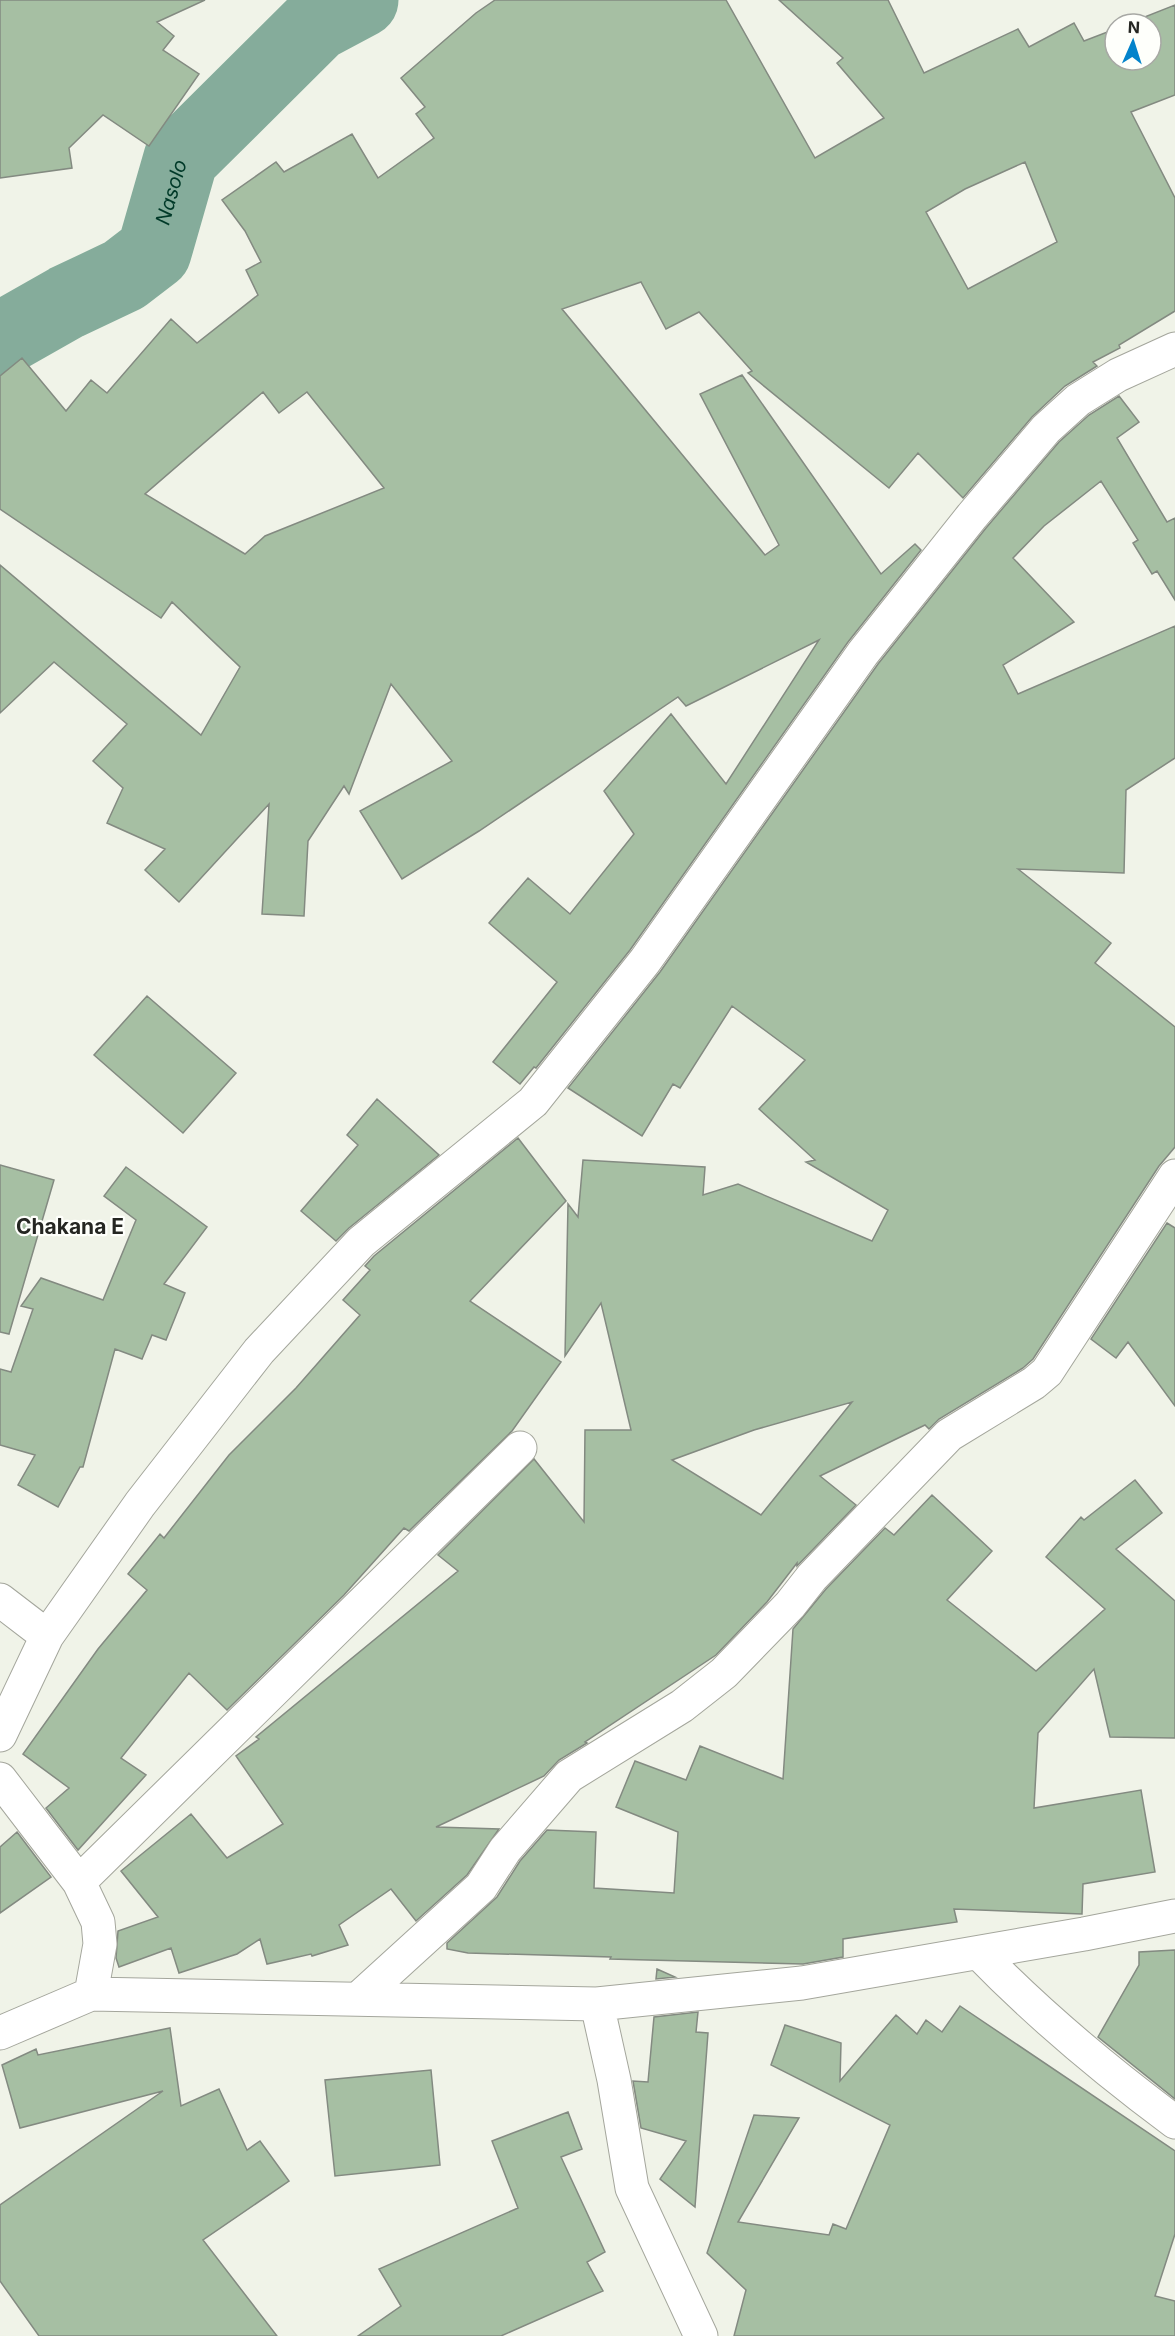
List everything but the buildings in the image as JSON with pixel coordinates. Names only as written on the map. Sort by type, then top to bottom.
[{"type":"street","points":[[0,1735],[47,1636],[140,1504],[259,1351],[361,1242],[533,1102],[645,961],[862,653],[972,516],[1046,429],[1078,400],[1118,375],[1175,349]]},
{"type":"street","points":[[358,1999],[481,1887],[505,1850],[569,1776],[682,1706],[724,1673],[790,1605],[812,1577],[949,1435],[1034,1383],[1047,1372],[1175,1176]]},
{"type":"street","points":[[79,1881],[520,1449]]},
{"type":"street","points":[[0,1600],[47,1636]]},
{"type":"street","points":[[0,1779],[79,1881],[98,1922],[97,1963],[91,1994]]},
{"type":"street","points":[[0,2033],[91,1994],[597,2004],[802,1983],[1175,1916]]},
{"type":"street","points":[[979,1953],[1052,2024],[1123,2084],[1175,2122]]},
{"type":"street","points":[[597,2004],[614,2080],[632,2188],[701,2336]]},
{"type":"waterway","name":"Nasolo","points":[[0,340],[67,302],[124,275],[154,252],[181,158],[316,24],[361,0]]},
{"type":"district","name":"Chakana E","points":[[70,1227]]}]
